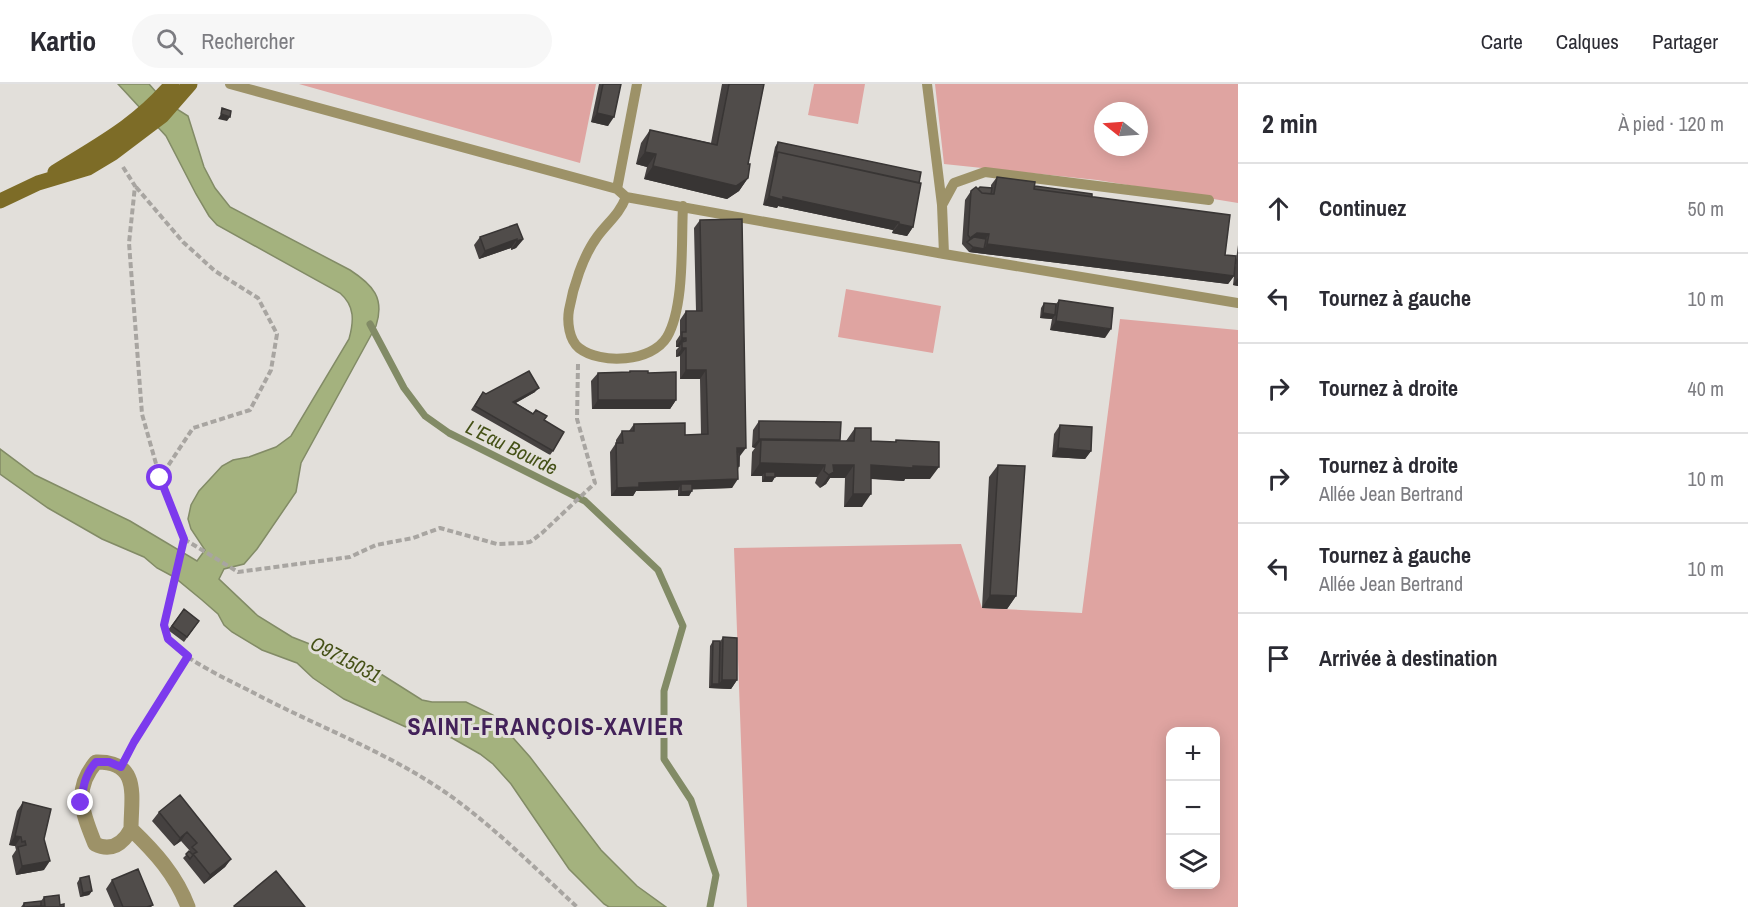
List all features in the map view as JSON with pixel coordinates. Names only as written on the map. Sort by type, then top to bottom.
[{"type":"street","points":[[0,201],[38,183],[88,168],[134,130],[162,116],[174,89],[190,84]]},
{"type":"street","points":[[96,762],[109,762],[128,773],[132,786],[131,829],[119,844],[111,848],[95,844],[81,803],[84,783],[89,770],[96,762]]},
{"type":"street","points":[[131,829],[172,874],[180,886],[188,907]]},
{"type":"lane","points":[[230,84],[621,193],[944,254],[1238,303]]},
{"type":"lane","points":[[637,84],[621,193],[621,209],[596,239],[577,282],[569,311],[569,327],[573,340],[579,348],[592,355],[606,358],[627,357],[644,354],[657,348],[665,339],[676,309],[683,206]]},
{"type":"lane","points":[[927,84],[942,205],[944,254]]},
{"type":"lane","points":[[942,205],[954,183],[985,172],[1209,200]]},
{"type":"path","points":[[121,164],[135,186],[183,242],[215,271],[258,298],[277,334],[271,370],[250,410],[193,428],[160,478]]},
{"type":"path","points":[[135,186],[129,243],[142,414],[160,478],[184,539],[164,625],[168,639],[188,656],[294,714],[381,753],[440,789],[485,824],[577,907]]},
{"type":"path","points":[[184,539],[238,572],[350,557],[376,545],[413,538],[440,528],[497,543],[530,542],[595,483],[577,419],[579,348]]},
{"type":"path","points":[[121,767],[188,656]]},
{"type":"shaded area","points":[[299,84],[596,84],[580,163]]},
{"type":"shaded area","points":[[814,84],[865,84],[858,124],[808,115]]},
{"type":"shaded area","points":[[935,84],[1238,84],[1238,203],[1097,180],[944,164]]},
{"type":"shaded area","points":[[846,289],[941,306],[933,353],[838,337]]},
{"type":"shaded area","points":[[1120,319],[1238,330],[1238,907],[747,907],[734,548],[961,544],[982,608],[1082,613]]},
{"type":"water","name":"O9715031","points":[[118,84],[149,84],[164,101],[188,116],[204,167],[215,188],[230,207],[350,270],[371,287],[378,300],[376,326],[301,463],[296,492],[244,564],[224,569],[219,579],[258,616],[292,637],[373,669],[422,700],[466,702],[493,715],[530,757],[601,850],[637,886],[666,907],[609,907],[604,904],[569,869],[511,784],[493,764],[480,754],[452,738],[436,732],[408,728],[344,699],[313,678],[297,663],[262,650],[232,632],[224,625],[218,614],[202,600],[174,577],[157,568],[144,557],[102,539],[48,508],[0,474],[0,449],[35,475],[130,521],[197,561],[205,550],[191,529],[188,519],[191,505],[199,491],[222,466],[233,460],[276,447],[291,436],[349,339],[352,314],[345,298],[340,293],[217,225],[196,194],[166,136]]},
{"type":"building","points":[[603,84],[621,84],[614,117],[597,113]]},
{"type":"building","points":[[729,84],[764,84],[748,164],[750,164],[748,178],[736,186],[653,166],[656,154],[645,152],[650,130],[717,145]]},
{"type":"building","points":[[222,108],[231,111],[230,117],[221,114]]},
{"type":"building","points":[[778,142],[921,172],[919,183],[778,152],[775,157]]},
{"type":"building","points":[[778,152],[921,183],[913,227],[783,197],[783,200],[769,196]]},
{"type":"building","points":[[997,177],[1035,182],[1034,189],[1230,215],[1225,255],[1236,256],[1234,276],[987,244],[989,234],[977,233],[970,238],[968,235],[971,191],[976,187],[982,193],[994,194]]},
{"type":"building","points":[[1035,186],[1092,194],[1092,197],[1034,189]]},
{"type":"building","points":[[980,187],[992,188],[991,194],[982,193],[978,189]]},
{"type":"building","points":[[742,219],[746,448],[737,448],[738,479],[639,483],[639,487],[617,488],[616,443],[623,443],[622,431],[634,431],[634,424],[685,423],[685,435],[708,434],[706,370],[686,370],[686,348],[682,348],[682,342],[686,341],[686,338],[682,338],[682,332],[686,332],[686,311],[702,311],[700,220]]},
{"type":"building","points":[[517,224],[523,239],[517,241],[517,239],[485,251],[480,237]]},
{"type":"building","points":[[974,237],[986,239],[984,249],[973,247],[967,242]]},
{"type":"building","points":[[1059,300],[1113,308],[1111,329],[1056,321]]},
{"type":"building","points":[[1044,303],[1056,304],[1055,315],[1043,313]]},
{"type":"building","points":[[529,371],[539,388],[513,402],[533,414],[536,410],[547,416],[544,420],[564,432],[553,451],[475,406],[483,392],[486,394]]},
{"type":"building","points":[[676,372],[676,400],[598,400],[598,373]]},
{"type":"building","points":[[759,421],[841,422],[840,440],[759,439]]},
{"type":"building","points":[[1060,425],[1092,427],[1091,451],[1058,448]]},
{"type":"building","points":[[855,428],[871,428],[871,441],[939,442],[939,467],[871,465],[871,494],[853,494],[854,465],[833,465],[834,472],[829,475],[824,471],[825,465],[760,463],[761,440],[854,441]]},
{"type":"building","points":[[998,465],[1025,466],[1016,596],[990,595]]},
{"type":"building","points":[[765,472],[775,472],[775,477],[765,477]]},
{"type":"building","points":[[681,484],[692,484],[692,491],[681,492]]},
{"type":"building","points":[[184,609],[199,621],[187,637],[172,626]]},
{"type":"building","points":[[723,637],[737,638],[737,680],[722,680]]},
{"type":"building","points":[[713,641],[720,641],[719,684],[712,684]]},
{"type":"building","points":[[180,795],[231,859],[210,875],[193,854],[197,852],[192,847],[197,843],[187,832],[180,838],[159,812]]},
{"type":"building","points":[[23,802],[51,809],[44,839],[50,861],[22,866],[18,847],[26,845],[25,841],[22,842],[21,837],[15,836]]},
{"type":"building","points":[[189,851],[193,855],[190,859],[186,854]]},
{"type":"building","points":[[138,869],[153,905],[123,907],[112,880]]},
{"type":"building","points":[[276,871],[305,907],[234,906]]},
{"type":"building","points":[[89,876],[92,891],[83,893],[80,878]]},
{"type":"building","points":[[59,895],[60,905],[64,904],[64,907],[33,907],[45,906],[44,897]]},
{"type":"building","points":[[41,901],[41,906],[24,907],[24,903]]},
{"type":"waterway","name":"L'Eau Bourde","points":[[370,324],[404,388],[425,416],[449,433],[585,501],[658,570],[683,626],[664,691],[664,759],[691,800],[716,875],[710,907]]},
{"type":"district","name":"SAINT-FRANÇOIS-XAVIER","points":[[546,726]]},
{"type":"route","points":[[81,803],[89,770],[96,762],[109,762],[121,767],[188,656],[168,639],[164,625],[184,539],[160,478]]}]
